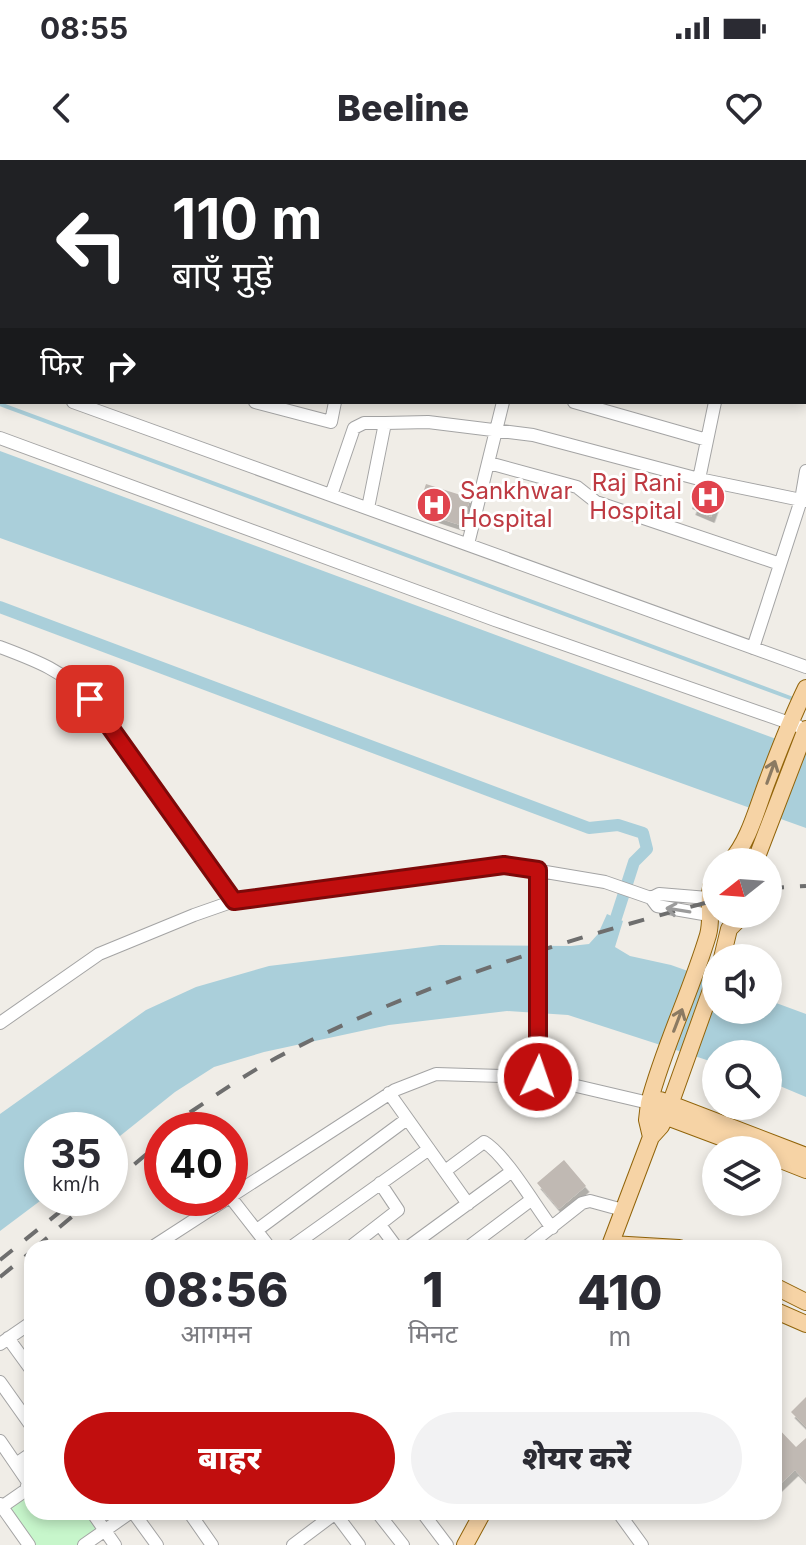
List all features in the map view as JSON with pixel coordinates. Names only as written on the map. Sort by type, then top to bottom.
[{"type":"main road","points":[[757,848],[762,819],[799,726],[806,688]]},
{"type":"main road","points":[[741,848],[762,819]]},
{"type":"main road","points":[[651,1137],[647,1120],[650,1098],[702,956],[706,928]]},
{"type":"main road","points":[[725,944],[729,929]]},
{"type":"main road","points":[[612,1240],[651,1137],[670,1103],[702,1015]]},
{"type":"main road","points":[[650,1098],[806,1156]]},
{"type":"main road","points":[[670,1103],[730,1136]]},
{"type":"main road","points":[[782,1161],[806,1170]]},
{"type":"main road","points":[[782,1290],[806,1302]]},
{"type":"main road","points":[[782,1314],[806,1324]]},
{"type":"main road","points":[[465,1545],[475,1520]]},
{"type":"street","points":[[79,404],[806,667]]},
{"type":"street","points":[[263,404],[354,428],[364,423],[428,422],[533,435],[699,479],[804,500]]},
{"type":"street","points":[[331,422],[335,404]]},
{"type":"street","points":[[468,544],[503,404]]},
{"type":"street","points":[[581,404],[707,440]]},
{"type":"street","points":[[699,479],[715,404]]},
{"type":"street","points":[[368,508],[385,423]]},
{"type":"street","points":[[331,495],[354,428]]},
{"type":"street","points":[[0,438],[480,615],[799,726]]},
{"type":"street","points":[[489,463],[577,487],[596,502],[780,564]]},
{"type":"street","points":[[753,648],[804,500],[806,471]]},
{"type":"street","points":[[0,647],[53,668],[71,679],[90,699],[234,901]]},
{"type":"street","points":[[0,1023],[99,954],[234,901],[504,865],[605,882],[651,898],[657,906],[702,911]]},
{"type":"street","points":[[538,870],[538,1077]]},
{"type":"street","points":[[248,1187],[389,1093],[436,1074],[538,1077],[650,1098]]},
{"type":"street","points":[[389,1093],[468,1204]]},
{"type":"street","points":[[257,1230],[407,1119]]},
{"type":"street","points":[[445,1171],[484,1142],[511,1172],[552,1228]]},
{"type":"street","points":[[301,1240],[429,1149]]},
{"type":"street","points":[[418,1240],[511,1172]]},
{"type":"street","points":[[360,1240],[398,1210],[380,1183]]},
{"type":"street","points":[[478,1240],[531,1200]]},
{"type":"street","points":[[536,1240],[582,1203],[590,1201],[623,1210]]},
{"type":"street","points":[[164,1240],[202,1216]]},
{"type":"street","points":[[246,1216],[264,1240]]},
{"type":"street","points":[[380,1225],[391,1240]]},
{"type":"street","points":[[24,1327],[4,1341],[24,1362]]},
{"type":"street","points":[[0,1382],[24,1416]]},
{"type":"street","points":[[0,1441],[24,1479]]},
{"type":"street","points":[[16,1464],[24,1458]]},
{"type":"street","points":[[24,1489],[1,1507],[29,1545]]},
{"type":"street","points":[[97,1520],[115,1545]]},
{"type":"street","points":[[84,1545],[121,1520]]},
{"type":"street","points":[[138,1520],[157,1545]]},
{"type":"street","points":[[195,1520],[212,1545]]},
{"type":"street","points":[[293,1545],[309,1540],[329,1520]]},
{"type":"street","points":[[341,1520],[359,1545]]},
{"type":"street","points":[[383,1520],[403,1545]]},
{"type":"street","points":[[428,1520],[447,1545]]},
{"type":"street","points":[[624,1520],[642,1545]]},
{"type":"green space","points":[[24,1496],[24,1520],[94,1520],[101,1530],[80,1545],[33,1545],[7,1509]]},
{"type":"water","points":[[0,451],[806,750],[806,828],[0,538]]},
{"type":"water","points":[[607,914],[623,921],[615,947],[630,956],[702,976],[702,1024],[782,1024],[782,1005],[806,1014],[806,1097],[782,1087],[782,1040],[702,1040],[702,1058],[568,1015],[507,1011],[389,1025],[264,1052],[214,1067],[150,1112],[144,1112],[144,1117],[128,1130],[128,1112],[24,1112],[24,1213],[0,1231],[0,1114],[146,1010],[196,987],[269,966],[440,945],[571,946],[589,944],[598,934]]},
{"type":"building","points":[[426,484],[470,498],[463,526],[417,511]]},
{"type":"building","points":[[699,488],[720,492],[711,517],[692,509]]},
{"type":"building","points":[[564,1160],[586,1186],[559,1209],[537,1183]]},
{"type":"building","points":[[806,1397],[806,1427],[791,1412]]},
{"type":"building","points":[[782,1432],[796,1447],[806,1438],[806,1482],[795,1470],[782,1482]]},
{"type":"waterway","points":[[0,404],[796,700]]},
{"type":"waterway","points":[[0,607],[589,828],[618,825],[643,833],[647,849],[634,862],[616,918]]},
{"type":"railway","points":[[782,887],[806,886]]},
{"type":"railway","points":[[190,1112],[276,1058],[436,986],[547,948],[702,904]]},
{"type":"railway","points":[[128,1170],[144,1156]]},
{"type":"railway","points":[[25,1240],[55,1216]]},
{"type":"railway","points":[[44,1240],[73,1216]]},
{"type":"railway","points":[[0,1260],[24,1241]]},
{"type":"railway","points":[[0,1277],[24,1258]]},
{"type":"place","name":"Raj Rani Hospital","points":[[708,497]]},
{"type":"place","name":"Sankhwar Hospital","points":[[434,505]]},
{"type":"route","points":[[90,699],[234,901],[504,865],[538,870],[538,1077]]}]
